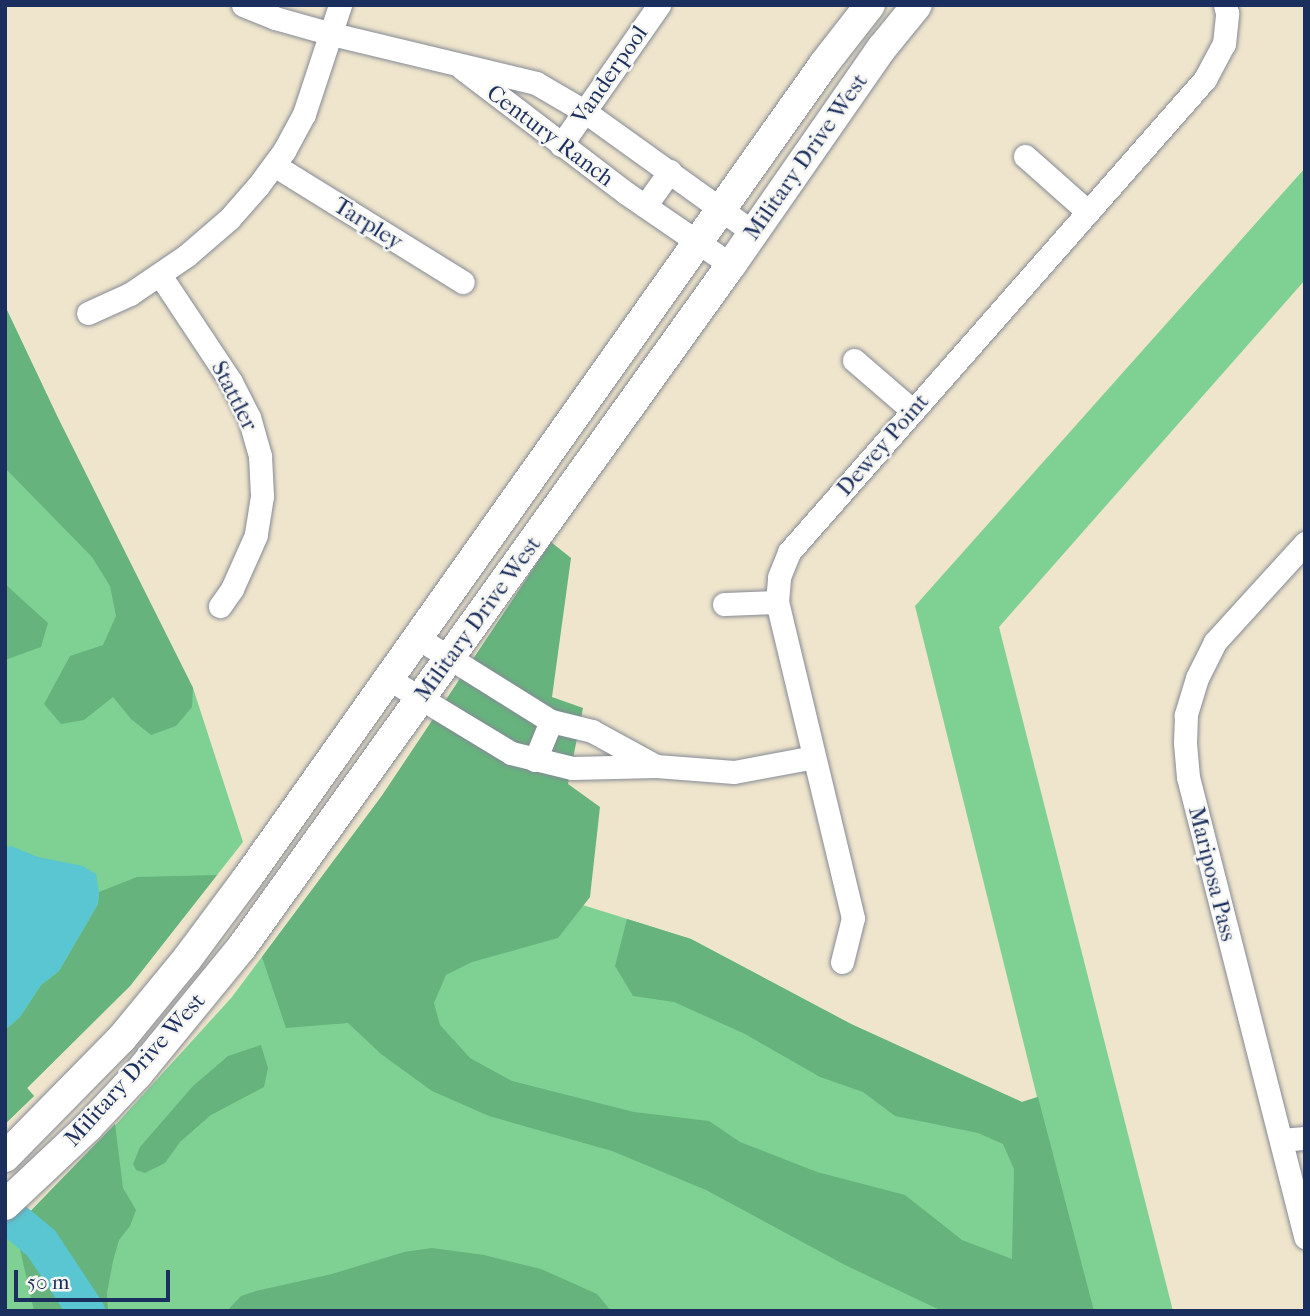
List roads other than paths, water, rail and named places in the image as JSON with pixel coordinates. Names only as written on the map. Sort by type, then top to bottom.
[{"type":"main road","name":"Military Drive West","points":[[5,1157],[122,1038],[187,959],[824,64],[870,5]]},
{"type":"main road","name":"Military Drive West","points":[[5,1205],[88,1127],[138,1074],[242,947],[754,233],[882,48],[917,5]]},
{"type":"street","name":"Century Ranch","points":[[243,5],[275,18],[332,34],[536,83],[584,111],[754,233]]},
{"type":"street","points":[[88,313],[160,275],[229,219],[274,165],[304,114],[340,5]]},
{"type":"street","name":"Vanderpool","points":[[561,145],[659,5]]},
{"type":"street","name":"Dewey Point","points":[[842,962],[853,918],[777,603],[779,577],[789,552],[1205,79],[1224,44],[1227,13],[1225,5]]},
{"type":"street","name":"Century Ranch","points":[[457,64],[561,145],[731,265]]},
{"type":"street","points":[[1025,156],[1088,212]]},
{"type":"street","name":"Tarpley","points":[[274,165],[463,282]]},
{"type":"street","points":[[645,206],[670,171]]},
{"type":"street","name":"Stattler","points":[[160,275],[231,382],[249,418],[260,456],[262,496],[256,535],[232,589],[220,606]]},
{"type":"street","points":[[854,360],[913,411]]},
{"type":"street","name":"Mariposa Pass","points":[[1305,543],[1215,642],[1196,677],[1186,715],[1188,777],[1305,1237]]},
{"type":"street","points":[[724,604],[777,603]]},
{"type":"street","points":[[418,638],[551,721],[592,731],[656,766]]},
{"type":"street","points":[[389,678],[510,752],[535,761],[572,768],[656,766],[734,772],[814,757]]},
{"type":"street","points":[[535,761],[551,721]]},
{"type":"street","points":[[1281,1140],[1305,1138]]},
{"type":"water","points":[[11,846],[38,857],[83,866],[96,874],[99,892],[98,904],[59,971],[41,985],[20,1017],[5,1030],[5,848]]},
{"type":"waterway","points":[[5,1213],[41,1243],[86,1311]]}]
